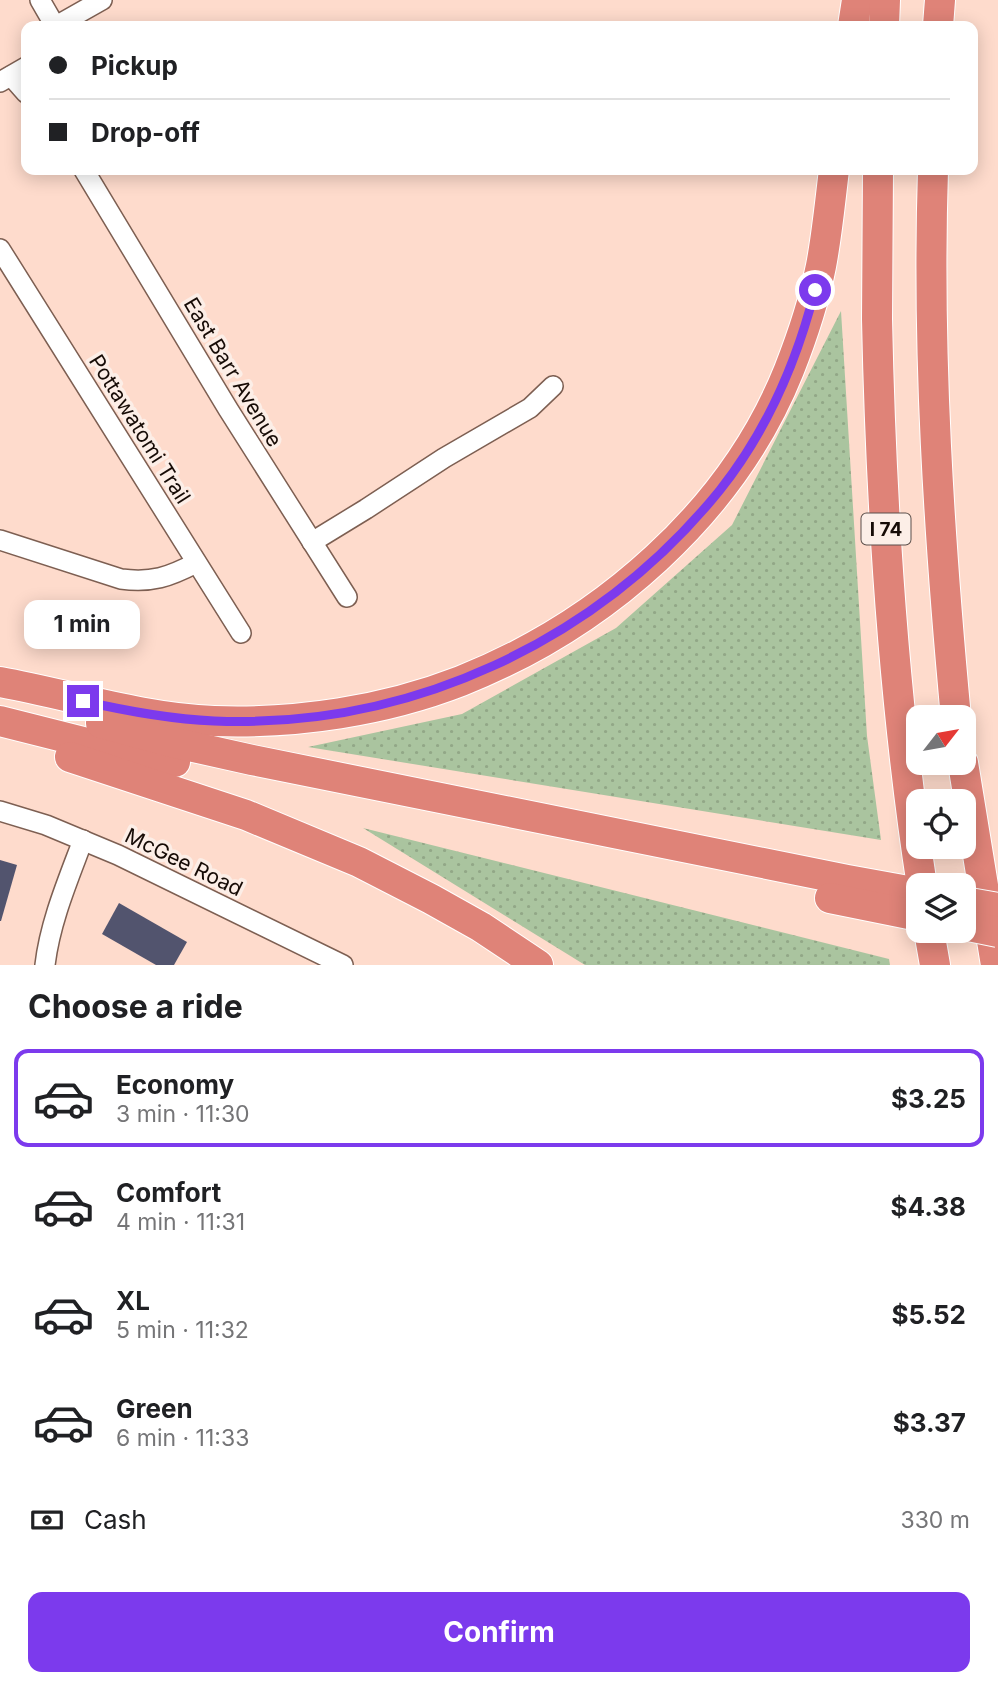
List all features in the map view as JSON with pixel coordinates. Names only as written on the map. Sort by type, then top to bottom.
[{"type":"highway","points":[[854,21],[857,0]]},
{"type":"highway","points":[[884,21],[885,0]]},
{"type":"highway","points":[[938,21],[940,0]]},
{"type":"highway","points":[[0,682],[161,716],[237,721],[316,716],[405,698],[461,681],[517,655],[569,625],[616,592],[685,530],[720,489],[746,452],[788,371],[808,315],[821,266],[833,175]]},
{"type":"highway","name":"I 74","points":[[878,175],[877,316],[881,454],[900,704],[920,873]]},
{"type":"highway","name":"I 74","points":[[933,175],[935,437],[955,705]]},
{"type":"highway","points":[[0,695],[171,742],[846,891],[906,912]]},
{"type":"highway","points":[[0,721],[103,747],[846,891],[906,893]]},
{"type":"highway","points":[[0,734],[246,815],[346,857],[451,910],[538,965]]},
{"type":"highway","points":[[965,775],[996,965]]},
{"type":"highway","points":[[976,904],[998,908]]},
{"type":"highway","points":[[976,927],[998,932]]},
{"type":"highway","points":[[931,943],[935,965]]},
{"type":"street","points":[[40,0],[53,21]]},
{"type":"street","points":[[65,21],[102,0]]},
{"type":"street","name":"East Barr Avenue","points":[[87,175],[228,409],[347,597]]},
{"type":"street","name":"Pottawatomi Trail","points":[[0,249],[241,632]]},
{"type":"street","points":[[312,542],[444,458],[530,408],[553,386]]},
{"type":"street","points":[[0,540],[121,579],[139,581],[158,578],[196,563]]},
{"type":"street","name":"McGee Road","points":[[0,811],[83,839],[343,965]]},
{"type":"street","points":[[45,965],[47,947],[66,883],[83,839]]},
{"type":"green space","points":[[841,311],[867,736],[881,840],[308,747],[462,714],[616,628],[732,525]]},
{"type":"green space","points":[[363,828],[889,959],[890,965],[585,965]]},
{"type":"building","points":[[0,860],[17,865],[1,921],[0,921]]},
{"type":"building","points":[[119,903],[187,942],[174,965],[156,965],[102,934]]},
{"type":"route","points":[[83,701],[161,716],[214,721],[316,716],[416,696],[461,681],[517,655],[569,625],[616,592],[668,547],[720,489],[746,452],[770,409],[788,371],[815,290]]}]
